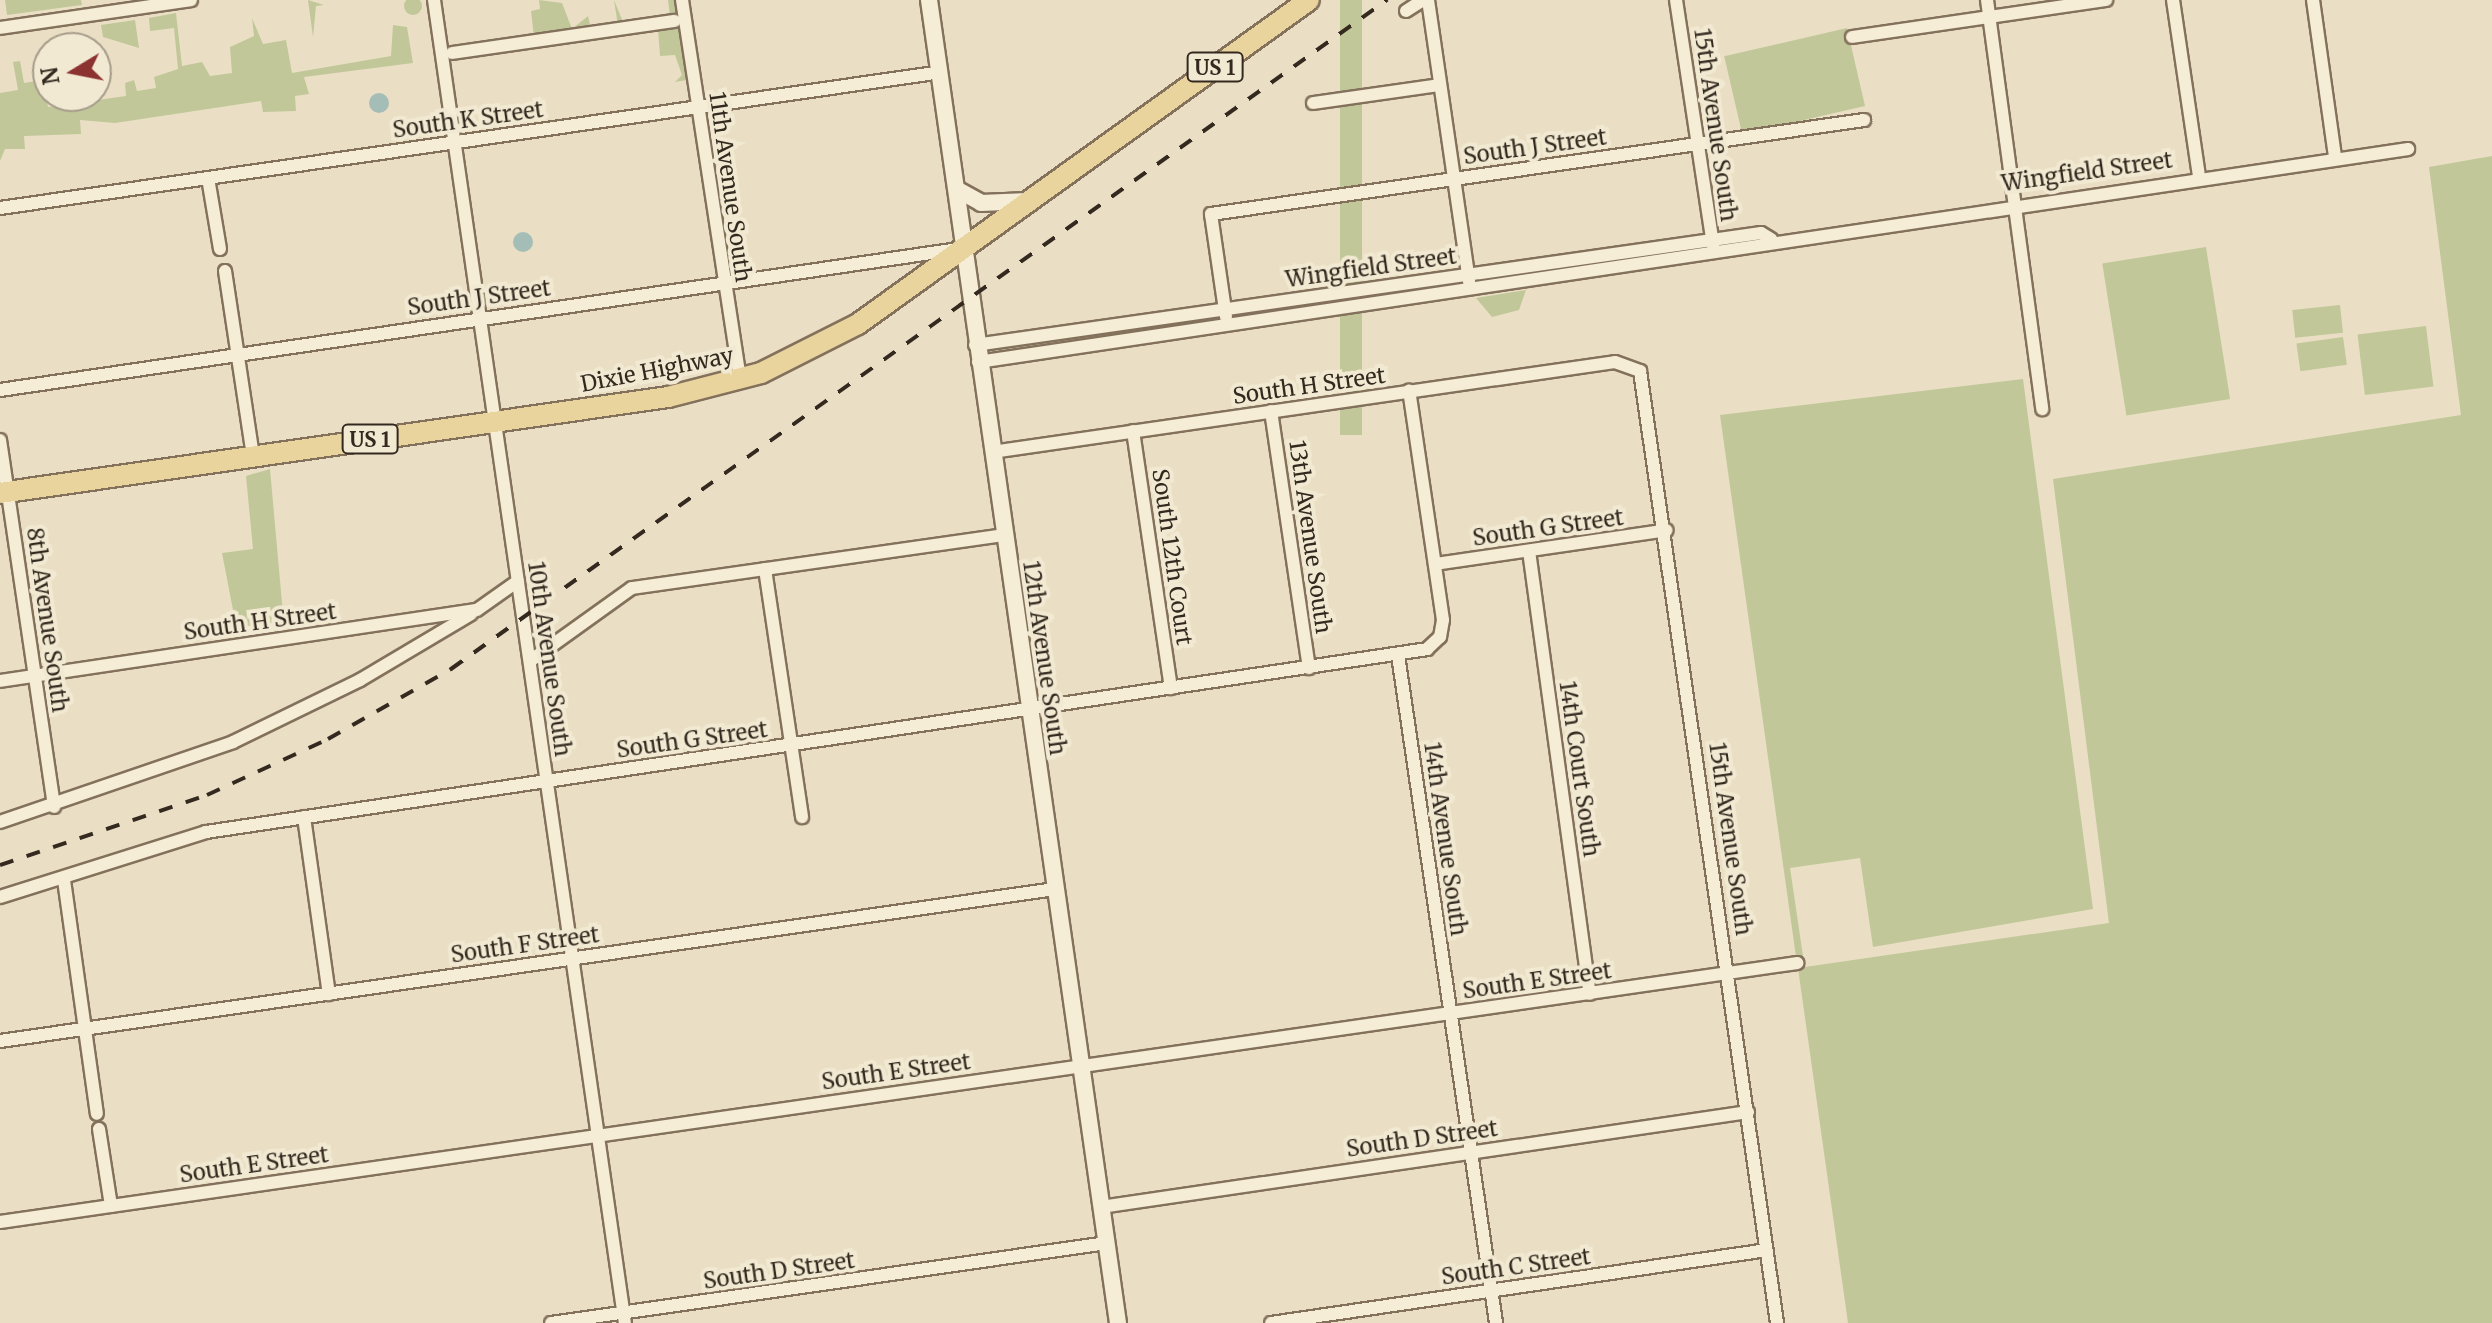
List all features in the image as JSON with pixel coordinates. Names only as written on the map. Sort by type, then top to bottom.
[{"type":"main road","name":"Dixie Highway","points":[[4,493],[494,422],[740,381],[829,342],[1309,0]]},
{"type":"street","points":[[0,28],[191,0]]},
{"type":"street","name":"10th Avenue South","points":[[434,0],[624,1318]]},
{"type":"street","name":"11th Avenue South","points":[[682,0],[740,381]]},
{"type":"street","name":"12th Avenue South","points":[[929,0],[958,190],[976,354],[1118,1323]]},
{"type":"street","points":[[1406,11],[1425,0],[1471,291]]},
{"type":"street","name":"15th Avenue South","points":[[1676,0],[1714,255]]},
{"type":"street","points":[[1987,0],[2042,409]]},
{"type":"street","points":[[1852,37],[2106,0]]},
{"type":"street","points":[[2173,0],[2199,176]]},
{"type":"street","points":[[2313,0],[2335,156]]},
{"type":"street","points":[[452,53],[675,21]]},
{"type":"street","name":"South K Street","points":[[0,208],[941,72]]},
{"type":"street","points":[[1313,103],[1440,85]]},
{"type":"street","name":"South J Street","points":[[1225,309],[1211,214],[1864,120]]},
{"type":"street","name":"Wingfield Street","points":[[976,354],[1227,326],[1762,248],[1771,239],[2016,202],[2335,156],[2408,149]]},
{"type":"street","points":[[208,178],[220,249]]},
{"type":"street","points":[[958,190],[981,203],[1030,201]]},
{"type":"street","name":"Wingfield Street","points":[[976,354],[1287,300],[1761,233],[1771,239]]},
{"type":"street","name":"South J Street","points":[[0,390],[964,248]]},
{"type":"street","points":[[225,271],[253,456]]},
{"type":"street","points":[[1287,300],[1289,317]]},
{"type":"street","points":[[1225,309],[1227,326]]},
{"type":"street","name":"15th Avenue South","points":[[1633,365],[1644,378],[1667,530],[1777,1323]]},
{"type":"street","name":"South H Street","points":[[992,452],[1409,391],[1633,365]]},
{"type":"street","points":[[1398,655],[1427,649],[1440,637],[1435,564],[1409,391]]},
{"type":"street","name":"13th Avenue South","points":[[1271,411],[1309,668]]},
{"type":"street","name":"South 12th Court","points":[[1133,431],[1171,688]]},
{"type":"street","name":"8th Avenue South","points":[[0,440],[4,493],[54,807]]},
{"type":"street","name":"South G Street","points":[[1435,564],[1667,530]]},
{"type":"street","points":[[530,661],[632,588],[1004,535]]},
{"type":"street","name":"14th Court South","points":[[1529,551],[1590,994]]},
{"type":"street","points":[[765,569],[802,817]]},
{"type":"street","name":"South H Street","points":[[0,681],[477,610],[518,581]]},
{"type":"street","points":[[0,822],[54,807],[289,716],[477,610]]},
{"type":"street","name":"South G Street","points":[[0,897],[64,880],[206,832],[1398,655]]},
{"type":"street","name":"14th Avenue South","points":[[1398,655],[1496,1323]]},
{"type":"street","points":[[304,817],[329,994]]},
{"type":"street","points":[[64,880],[97,1114]]},
{"type":"street","name":"South F Street","points":[[0,1041],[1055,889]]},
{"type":"street","name":"South E Street","points":[[0,1222],[1797,963]]},
{"type":"street","name":"South D Street","points":[[1101,1207],[1748,1112]]},
{"type":"street","points":[[99,1129],[111,1206]]},
{"type":"street","name":"South D Street","points":[[551,1323],[624,1318],[1107,1243]]},
{"type":"street","name":"South C Street","points":[[1271,1323],[1767,1250]]},
{"type":"green space","points":[[413,-3],[422,6],[413,15],[404,6]]},
{"type":"green space","points":[[5,0],[81,0],[82,5],[7,15]]},
{"type":"green space","points":[[308,0],[324,5],[316,6],[313,37]]},
{"type":"green space","points":[[539,0],[562,3],[572,29],[588,16],[591,29],[618,26],[614,0],[623,22],[670,16],[668,0],[676,0],[687,80],[675,82],[682,75],[675,55],[660,56],[658,29],[479,51],[477,43],[534,37],[531,11],[540,9]]},
{"type":"green space","points":[[1340,0],[1362,0],[1362,435],[1340,435]]},
{"type":"green space","points":[[176,13],[182,66],[202,62],[210,76],[232,73],[230,47],[254,36],[252,18],[263,44],[286,40],[292,73],[391,56],[393,25],[407,27],[413,63],[304,77],[309,94],[295,96],[296,111],[263,112],[261,101],[115,123],[80,120],[81,134],[24,136],[25,149],[5,149],[0,161],[0,93],[18,90],[13,62],[20,61],[24,83],[32,82],[32,112],[112,112],[112,98],[126,96],[125,83],[134,80],[137,91],[156,88],[154,77],[178,69],[174,28],[150,31],[149,18]]},
{"type":"green space","points":[[135,20],[139,48],[112,40],[112,32],[102,32],[101,25]]},
{"type":"green space","points":[[1847,28],[1865,106],[1742,134],[1724,56]]},
{"type":"green space","points":[[2492,156],[2492,1323],[1848,1323],[1798,968],[2109,923],[2053,479],[2461,415],[2429,167]]},
{"type":"green space","points":[[2206,247],[2230,399],[2126,416],[2102,263]]},
{"type":"green space","points":[[1526,290],[1519,310],[1492,317],[1476,298]]},
{"type":"green space","points":[[2340,305],[2343,333],[2295,338],[2292,310]]},
{"type":"green space","points":[[2426,326],[2433,387],[2365,395],[2358,334]]},
{"type":"green space","points":[[2343,337],[2347,365],[2300,371],[2296,344]]},
{"type":"green space","points":[[2023,379],[2093,909],[1873,947],[1860,858],[1790,868],[1803,956],[1796,957],[1720,415]]},
{"type":"green space","points":[[270,469],[284,625],[238,636],[222,553],[253,549],[246,476]]},
{"type":"water","points":[[379,93],[386,96],[389,103],[386,110],[379,113],[372,110],[369,103],[372,96]]},
{"type":"water","points":[[523,232],[530,235],[533,242],[530,249],[523,252],[516,249],[513,242],[516,235]]},
{"type":"railway","points":[[0,865],[207,795],[328,739],[451,669],[1387,0]]}]
